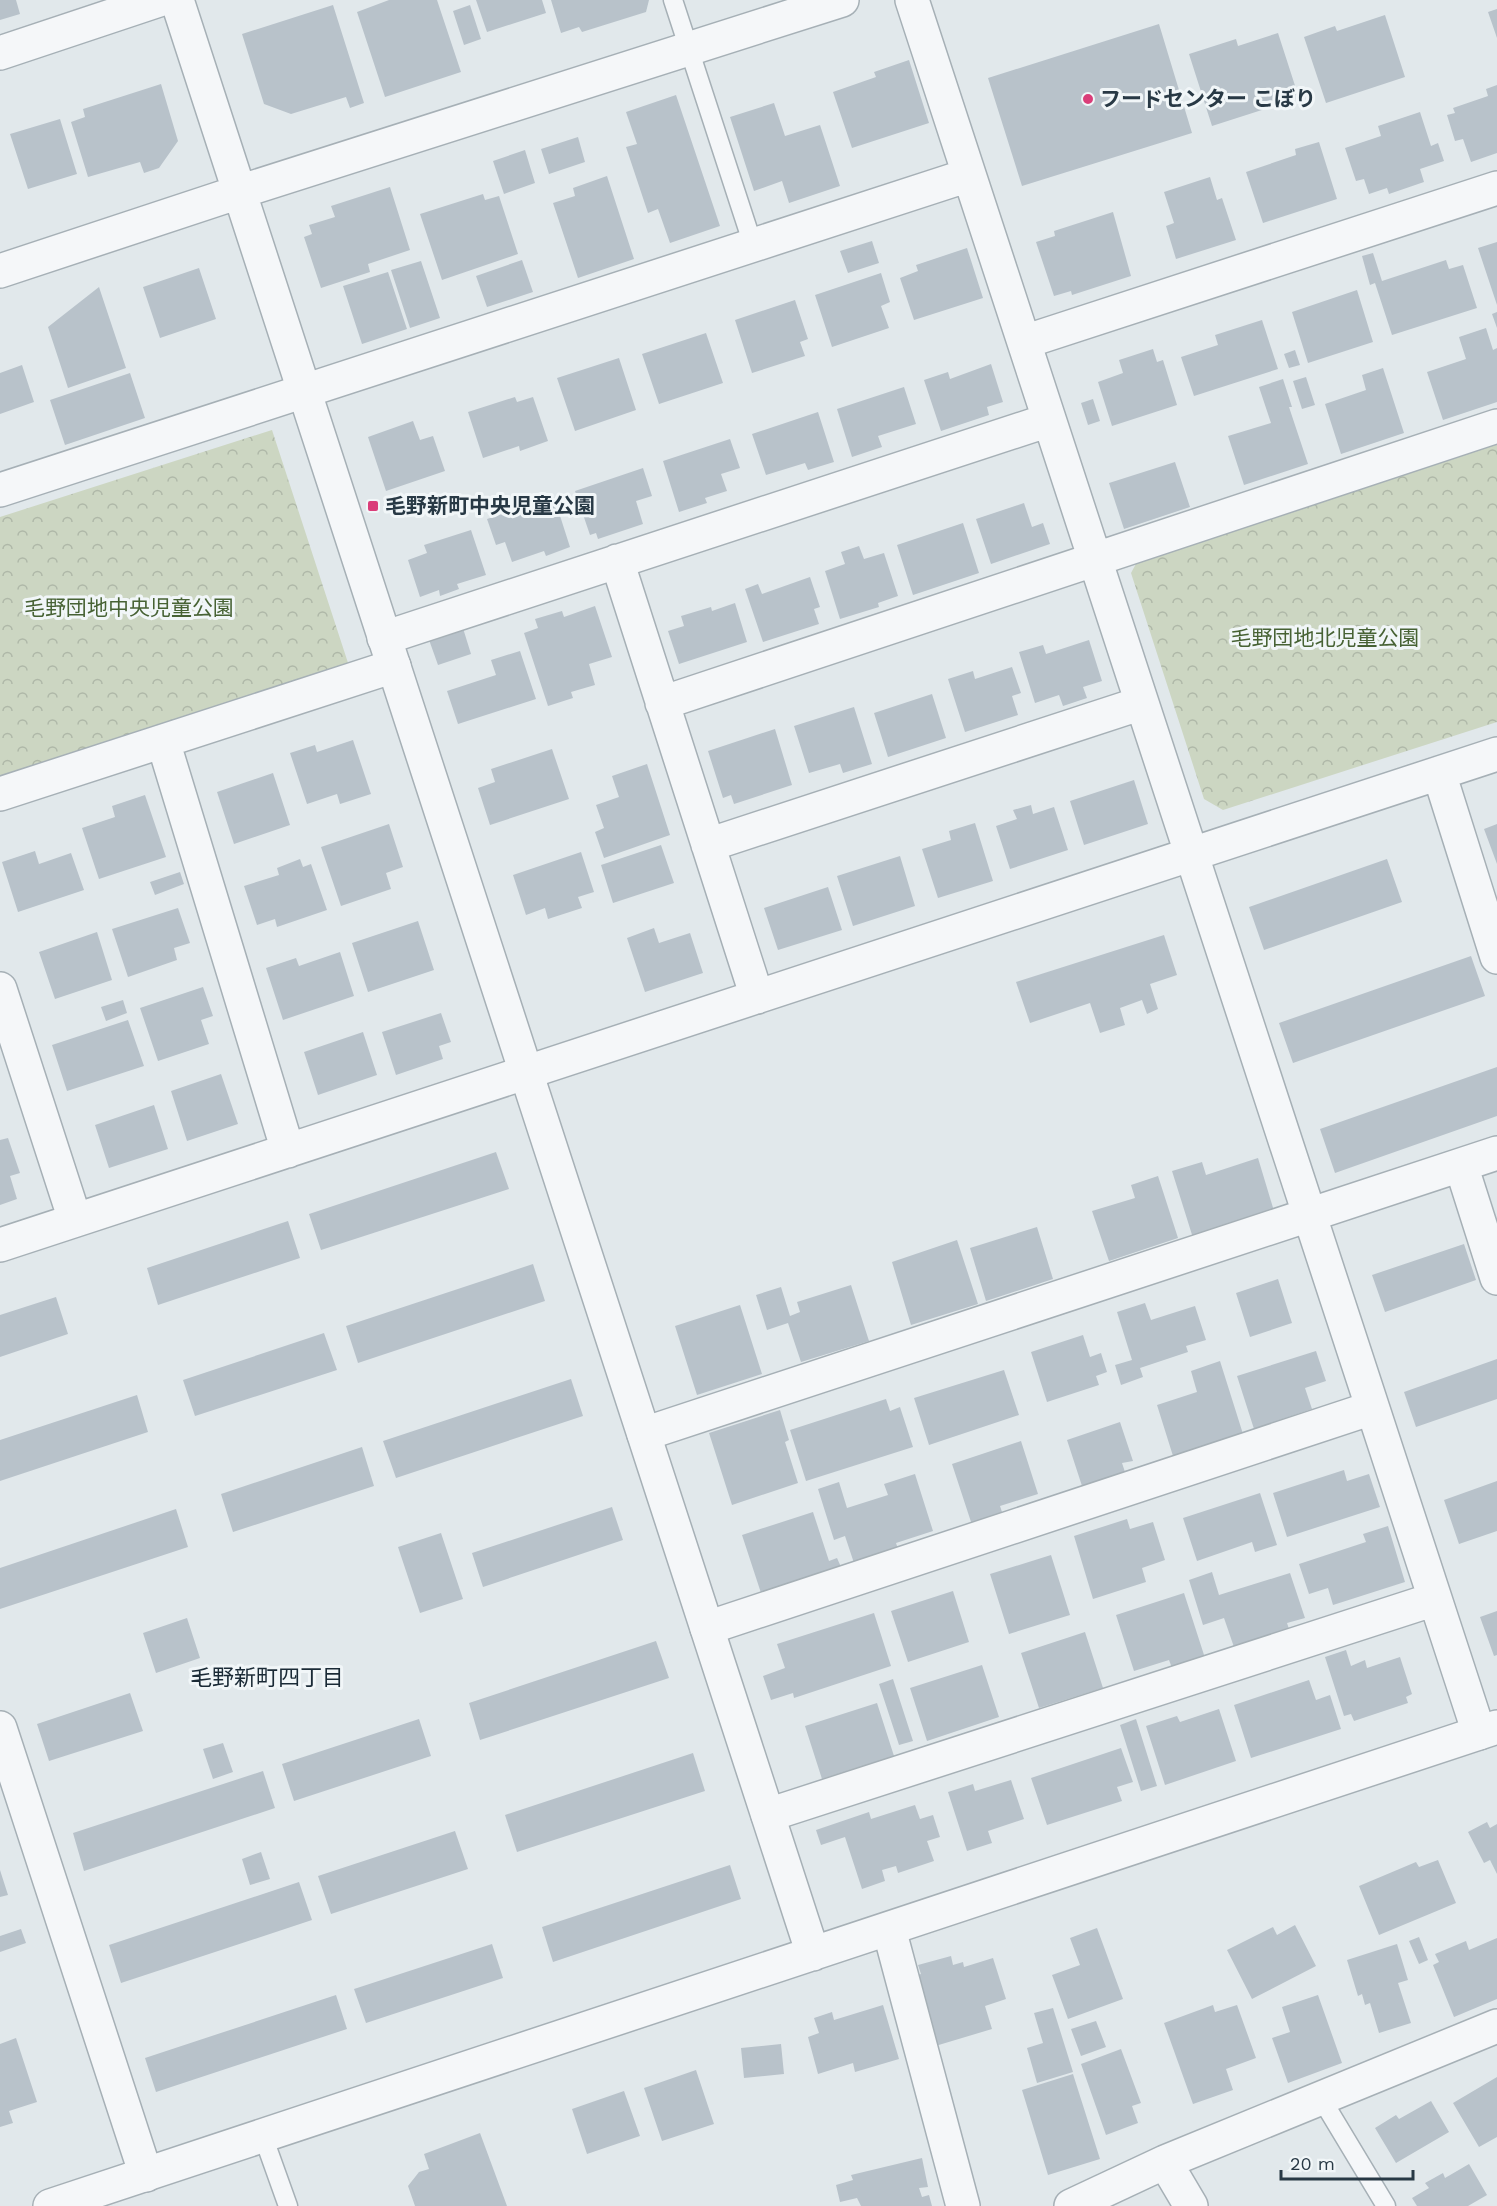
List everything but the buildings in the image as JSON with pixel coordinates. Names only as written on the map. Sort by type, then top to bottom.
[{"type":"street","points":[[0,53],[159,0]]},
{"type":"street","points":[[177,0],[813,1954]]},
{"type":"street","points":[[0,271],[239,192],[842,0]]},
{"type":"street","points":[[50,2206],[1488,1730],[1435,1599],[912,0]]},
{"type":"street","points":[[0,490],[969,175]]},
{"type":"street","points":[[1024,342],[1497,188]]},
{"type":"street","points":[[0,794],[163,741],[617,561],[1050,420]]},
{"type":"street","points":[[662,703],[1497,426]]},
{"type":"street","points":[[617,561],[757,997]]},
{"type":"street","points":[[708,845],[1142,703]]},
{"type":"street","points":[[163,741],[288,1151]]},
{"type":"street","points":[[0,1245],[1497,754]]},
{"type":"street","points":[[1439,773],[1497,957]]},
{"type":"street","points":[[0,989],[75,1220]]},
{"type":"street","points":[[644,1434],[1497,1153]]},
{"type":"street","points":[[1461,1164],[1497,1278]]},
{"type":"street","points":[[707,1628],[1372,1408]]},
{"type":"street","points":[[768,1815],[1435,1599]]},
{"type":"street","points":[[0,1728],[146,2175]]},
{"type":"street","points":[[889,1929],[963,2206]]},
{"type":"street","points":[[1071,2206],[1165,2162],[1497,2026]]},
{"type":"street","points":[[1165,2162],[1191,2206]]},
{"type":"lane","points":[[673,0],[753,246]]},
{"type":"lane","points":[[1321,2098],[1386,2206]]},
{"type":"lane","points":[[263,2136],[288,2206]]},
{"type":"green space","name":"毛野団地中央児童公園","points":[[272,430],[350,669],[0,783],[0,517]]},
{"type":"green space","name":"毛野団地北児童公園","points":[[1497,441],[1497,722],[1223,810],[1204,799],[1131,573],[1138,560]]},
{"type":"place","name":"フードセンター こぼり","points":[[1088,99]]},
{"type":"place","name":"毛野新町中央児童公園","points":[[373,506]]},
{"type":"district","name":"毛野新町四丁目","points":[[267,1677]]}]
